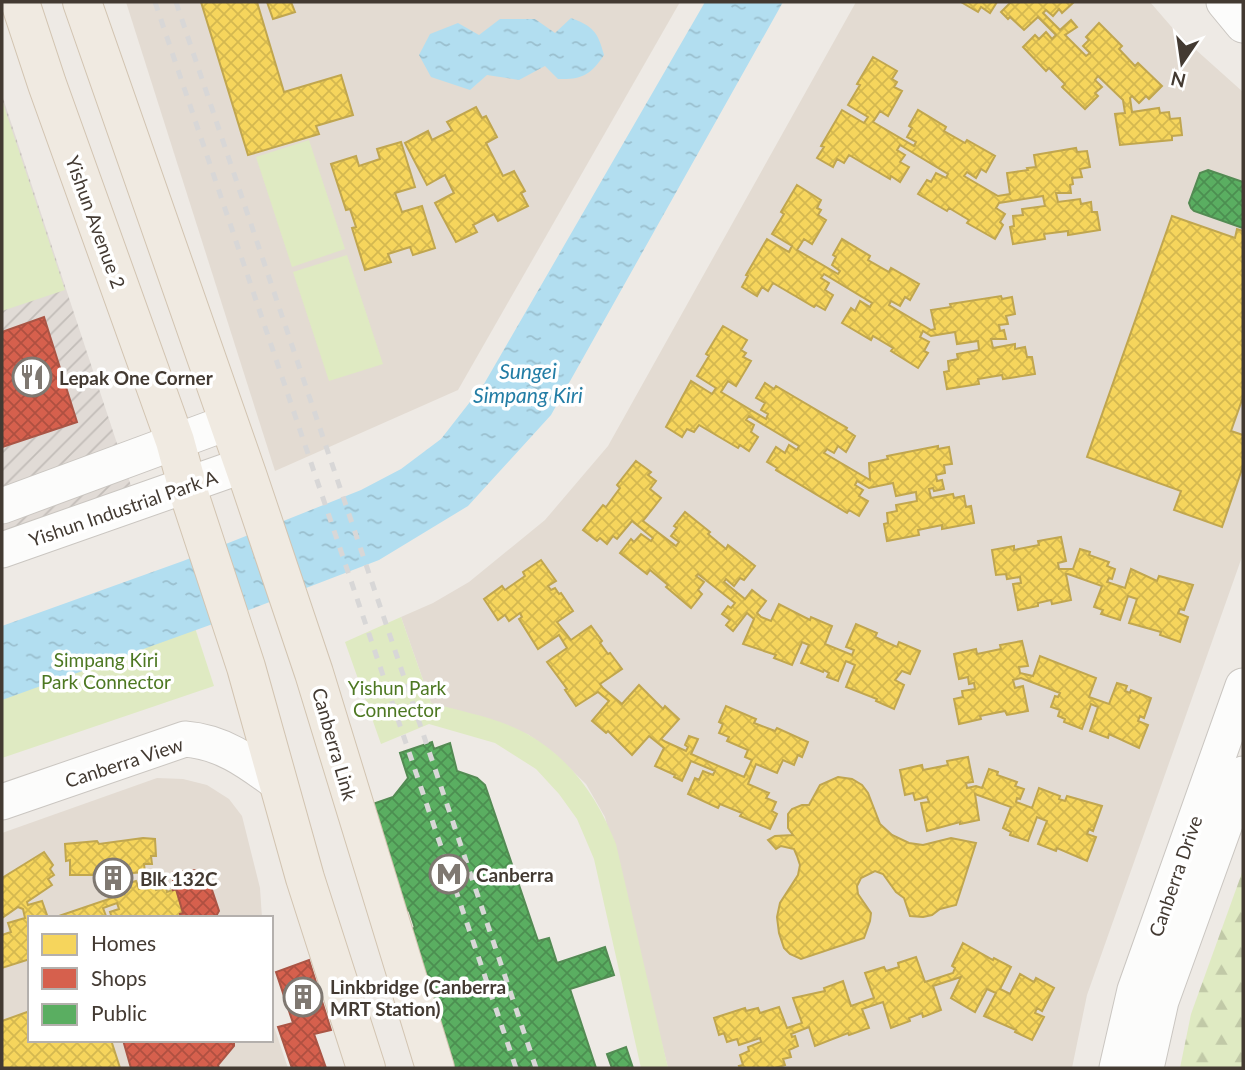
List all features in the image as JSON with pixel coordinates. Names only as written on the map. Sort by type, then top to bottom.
[{"type":"main road","name":"Yishun Avenue 2","points":[[20,2],[175,441]]},
{"type":"main road","points":[[82,2],[229,422]]},
{"type":"main road","name":"Canberra Link","points":[[229,422],[307,656],[435,1068]]},
{"type":"main road","points":[[175,441],[189,493],[246,667],[305,878],[366,1068]]},
{"type":"street","points":[[1224,2],[1243,25]]},
{"type":"street","points":[[2,506],[229,422]]},
{"type":"street","name":"Yishun Industrial Park A","points":[[2,550],[189,493],[246,471]]},
{"type":"street","name":"Canberra Drive","points":[[1117,1068],[1135,990],[1243,686]]},
{"type":"street","name":"Canberra View","points":[[2,802],[186,739],[206,741],[227,749],[279,784]]},
{"type":"street","name":"Canberra Drive","points":[[1146,1068],[1161,1001],[1243,774]]},
{"type":"shaded area","points":[[126,2],[680,2],[458,390],[275,471]]},
{"type":"shaded area","points":[[856,2],[1150,2],[1176,32],[1243,92],[1243,554],[1087,995],[1072,1068],[668,1068],[605,817],[586,784],[554,753],[529,735],[504,724],[431,703],[401,617],[433,603],[469,582],[545,520],[608,446]]},
{"type":"shaded area","points":[[2,95],[138,507],[2,553]]},
{"type":"shaded area","points":[[157,778],[183,779],[207,785],[229,799],[242,816],[260,888],[262,916],[28,916],[28,1042],[273,1042],[273,1024],[288,1068],[2,1068],[2,833]]},
{"type":"green space","points":[[2,100],[65,290],[2,311]]},
{"type":"green space","points":[[309,140],[345,249],[292,267],[256,157]]},
{"type":"green space","points":[[347,255],[383,364],[329,381],[293,272]]},
{"type":"green space","name":"Simpang Kiri Park Connector","points":[[183,591],[214,686],[2,758],[2,652]]},
{"type":"green space","name":"Yishun Park Connector","points":[[401,617],[431,703],[494,720],[518,729],[545,745],[582,782],[601,812],[616,844],[668,1068],[641,1068],[594,859],[577,819],[559,794],[536,769],[495,743],[429,724],[381,744],[345,642]]},
{"type":"green space","points":[[1243,870],[1243,1068],[1180,1068],[1191,1014]]},
{"type":"water","name":"Sungei Simpang Kiri","points":[[705,2],[783,2],[551,415],[468,506],[379,560],[210,625],[2,700],[2,626],[183,561],[361,490],[401,469],[441,439],[484,384]]},
{"type":"water","points":[[571,18],[594,31],[604,55],[590,72],[579,77],[558,79],[545,66],[519,80],[487,75],[470,90],[431,77],[419,55],[430,34],[458,23],[479,35],[500,19],[535,19],[555,33]]},
{"type":"building: Homes","points":[[201,2],[257,2],[284,92],[341,75],[353,115],[316,126],[319,134],[248,155]]},
{"type":"building: Homes","points":[[267,2],[291,2],[295,12],[273,19]]},
{"type":"building: Homes","points":[[961,2],[997,2],[990,13],[981,7],[978,12]]},
{"type":"building: Homes","points":[[1011,2],[1074,2],[1062,13],[1059,9],[1053,16],[1046,10],[1043,13],[1060,30],[1071,20],[1077,27],[1065,35],[1086,56],[1090,53],[1083,46],[1089,40],[1086,37],[1099,23],[1122,46],[1119,49],[1135,66],[1138,63],[1162,86],[1149,99],[1146,96],[1139,103],[1132,96],[1132,112],[1159,108],[1160,113],[1169,112],[1170,119],[1180,118],[1182,135],[1172,136],[1172,140],[1120,145],[1115,114],[1125,113],[1123,100],[1098,76],[1095,80],[1102,87],[1095,93],[1098,96],[1085,109],[1062,87],[1065,84],[1049,68],[1046,71],[1023,47],[1035,35],[1039,39],[1046,32],[1052,39],[1056,35],[1038,17],[1024,30],[1010,17],[1008,19],[1001,12]]},
{"type":"building: Homes","points":[[873,57],[897,71],[892,79],[897,82],[894,87],[902,91],[888,116],[880,111],[873,122],[914,146],[916,142],[907,137],[912,128],[909,126],[918,110],[946,127],[944,131],[995,156],[986,172],[981,169],[976,178],[967,172],[964,176],[998,196],[1010,194],[1007,173],[1036,167],[1034,155],[1076,148],[1077,152],[1087,151],[1090,167],[1080,169],[1082,177],[1072,178],[1071,193],[1056,193],[1058,202],[1080,199],[1081,204],[1091,202],[1092,212],[1097,212],[1100,230],[1068,235],[1068,231],[1044,234],[1045,239],[1013,244],[1010,227],[1014,226],[1013,216],[1023,215],[1022,209],[1045,206],[1043,196],[999,203],[996,208],[1005,214],[1000,222],[1003,225],[995,239],[967,223],[969,220],[949,208],[947,211],[918,194],[927,180],[931,182],[936,173],[946,178],[948,174],[900,145],[897,150],[905,155],[900,162],[909,167],[900,182],[849,155],[844,163],[837,159],[833,167],[817,158],[842,110],[864,123],[868,117],[848,105]]},
{"type":"building: Homes","points":[[476,107],[482,118],[486,116],[497,137],[486,143],[503,176],[514,171],[525,191],[521,193],[528,206],[498,221],[494,214],[473,225],[477,232],[456,242],[435,203],[454,193],[445,175],[427,185],[405,143],[428,131],[432,140],[452,130],[447,122]]},
{"type":"building: Homes","points":[[401,142],[415,187],[395,193],[402,212],[422,206],[435,248],[413,255],[410,247],[388,254],[391,262],[365,270],[352,228],[356,227],[350,209],[346,210],[331,164],[356,156],[359,166],[380,159],[377,149]]},
{"type":"building: Homes","points":[[797,185],[821,200],[817,208],[821,210],[818,215],[826,220],[812,244],[804,239],[797,250],[838,274],[840,271],[832,265],[836,257],[833,255],[842,239],[870,256],[868,260],[889,272],[891,268],[919,284],[910,300],[905,297],[900,306],[891,301],[889,305],[931,330],[935,329],[931,310],[951,307],[950,304],[1001,296],[1002,299],[1012,297],[1015,314],[1006,316],[1008,324],[999,325],[1000,331],[1004,330],[1006,339],[991,339],[993,348],[1015,344],[1015,349],[1025,347],[1027,357],[1032,357],[1035,374],[1003,379],[1002,375],[978,379],[979,384],[947,389],[944,372],[949,371],[948,361],[958,359],[957,354],[979,350],[978,341],[957,344],[955,332],[931,336],[923,331],[920,337],[929,342],[924,351],[928,353],[918,368],[873,336],[871,340],[842,323],[851,308],[855,311],[860,301],[870,307],[872,303],[824,274],[821,278],[829,283],[825,290],[833,295],[825,310],[816,305],[814,307],[773,283],[768,291],[762,287],[757,296],[742,287],[767,239],[789,252],[792,246],[772,234]]},
{"type":"building: Homes","points":[[1172,216],[1235,238],[1237,229],[1243,231],[1243,397],[1231,431],[1243,435],[1243,466],[1222,527],[1174,510],[1181,491],[1087,457]]},
{"type":"building: Homes","points":[[723,326],[747,340],[741,350],[746,353],[743,357],[751,361],[736,386],[728,381],[721,392],[766,419],[768,414],[761,410],[765,403],[756,398],[765,383],[774,389],[776,386],[847,428],[846,430],[855,436],[846,452],[838,446],[834,453],[827,449],[824,453],[870,480],[869,463],[888,459],[887,456],[938,446],[938,449],[949,447],[952,464],[944,465],[945,473],[936,475],[937,481],[942,480],[944,489],[929,489],[931,498],[953,494],[954,498],[964,496],[966,507],[971,506],[974,523],[942,529],[942,525],[918,530],[919,535],[887,541],[884,524],[888,523],[887,513],[897,511],[896,505],[917,501],[916,492],[896,496],[893,483],[869,488],[857,481],[855,485],[863,490],[859,496],[868,501],[859,516],[849,510],[847,513],[767,462],[776,447],[785,453],[789,445],[797,450],[799,446],[749,416],[746,420],[754,425],[751,432],[758,437],[749,451],[740,445],[738,448],[699,425],[694,432],[687,429],[682,437],[666,427],[691,381],[712,394],[716,388],[697,376],[709,356],[706,354]]},
{"type":"building: Homes","points":[[636,461],[651,472],[648,475],[656,481],[650,489],[661,498],[643,521],[676,546],[679,542],[671,536],[677,528],[674,526],[685,512],[726,549],[728,545],[755,566],[744,580],[740,578],[734,586],[726,579],[724,582],[745,599],[752,590],[766,601],[757,613],[761,617],[771,621],[779,604],[810,620],[811,617],[832,626],[825,644],[852,655],[854,650],[846,647],[856,624],[877,633],[875,637],[897,647],[899,642],[920,651],[910,674],[902,671],[895,680],[904,685],[894,709],[846,687],[855,665],[846,661],[838,681],[827,677],[829,673],[824,670],[823,672],[801,663],[809,645],[802,642],[792,665],[774,658],[776,655],[743,644],[754,619],[747,613],[733,631],[726,625],[730,620],[722,614],[728,606],[731,608],[735,603],[698,574],[696,576],[704,582],[698,590],[702,594],[691,608],[650,570],[647,574],[620,553],[631,539],[634,542],[641,534],[651,541],[653,538],[632,521],[617,539],[613,536],[607,544],[600,538],[597,541],[583,530],[603,505],[606,507],[620,488],[617,485]]},
{"type":"building: Homes","points":[[1061,537],[1066,561],[1058,563],[1059,569],[1073,569],[1080,549],[1109,562],[1107,566],[1115,569],[1112,579],[1109,578],[1107,582],[1125,588],[1131,569],[1157,581],[1159,576],[1193,585],[1184,610],[1180,609],[1178,613],[1188,617],[1180,642],[1160,635],[1161,632],[1129,623],[1137,599],[1128,596],[1120,620],[1101,614],[1103,610],[1094,607],[1102,586],[1068,574],[1071,600],[1052,604],[1051,600],[1018,610],[1013,584],[1021,583],[1020,577],[1007,579],[1006,574],[996,575],[992,550],[1014,546],[1014,550],[1039,545],[1038,541]]},
{"type":"building: Homes","points":[[541,560],[556,581],[548,586],[561,593],[573,611],[557,622],[571,640],[591,626],[602,641],[600,643],[622,669],[600,684],[603,688],[622,704],[639,685],[663,709],[665,706],[679,719],[661,739],[686,751],[688,747],[685,745],[689,736],[698,739],[691,754],[744,777],[752,760],[745,757],[748,750],[727,741],[729,737],[719,733],[723,724],[719,722],[726,706],[756,719],[754,723],[775,731],[777,728],[808,742],[802,757],[798,755],[794,765],[783,760],[777,773],[756,764],[748,784],[769,793],[766,798],[776,802],[772,811],[777,814],[770,829],[740,816],[742,813],[720,804],[718,808],[688,794],[695,778],[699,780],[703,771],[713,775],[715,771],[691,761],[682,781],[674,777],[675,775],[655,766],[664,748],[649,736],[632,755],[608,731],[606,733],[592,721],[609,701],[598,692],[576,706],[547,662],[567,648],[559,635],[538,649],[519,619],[522,617],[520,613],[509,621],[505,615],[498,620],[484,599],[502,586],[505,590],[525,576],[523,572]]},
{"type":"building: Homes","points":[[1022,641],[1028,666],[1019,667],[1020,673],[1033,676],[1040,656],[1096,678],[1089,697],[1109,704],[1117,683],[1127,686],[1125,691],[1130,693],[1131,690],[1151,698],[1144,718],[1140,716],[1138,721],[1148,725],[1139,748],[1109,734],[1108,738],[1090,731],[1098,707],[1091,704],[1082,729],[1064,722],[1065,719],[1058,716],[1060,710],[1051,707],[1055,696],[1058,697],[1060,693],[1021,678],[1013,680],[1015,688],[1023,686],[1028,711],[1007,715],[1005,711],[959,724],[954,699],[963,697],[962,691],[975,689],[974,683],[969,684],[968,677],[959,679],[954,654],[976,649],[977,654],[1001,649],[1000,645]]},
{"type":"building: Homes","points":[[968,757],[973,782],[966,783],[967,788],[982,788],[989,769],[1017,782],[1015,786],[1024,789],[1016,802],[1032,808],[1039,788],[1060,796],[1059,799],[1065,801],[1067,796],[1102,806],[1093,831],[1089,829],[1087,834],[1096,837],[1087,861],[1057,848],[1056,851],[1038,844],[1047,821],[1037,817],[1028,841],[1010,835],[1011,832],[1003,828],[1011,807],[975,794],[979,820],[927,831],[921,803],[929,802],[927,797],[915,800],[913,793],[905,795],[900,770],[922,765],[923,770],[948,765],[947,761]]},
{"type":"building: Homes","points":[[838,777],[852,779],[862,785],[880,824],[892,835],[909,843],[923,845],[951,838],[976,843],[956,905],[940,909],[932,915],[910,916],[904,898],[883,874],[875,871],[861,878],[857,886],[858,894],[871,913],[864,938],[801,959],[784,948],[777,917],[780,903],[798,875],[800,865],[794,849],[781,846],[776,849],[768,840],[775,836],[793,835],[788,828],[788,814],[792,809],[809,805],[820,785]]},
{"type":"building: Homes","name":"Blk 132C","points":[[155,839],[156,856],[151,856],[152,864],[144,864],[145,872],[119,874],[117,880],[119,886],[136,881],[139,889],[154,883],[156,890],[166,887],[167,892],[176,889],[183,913],[180,916],[111,916],[110,912],[119,909],[117,903],[103,908],[106,916],[59,916],[115,895],[107,875],[70,875],[70,860],[66,861],[65,844],[97,841],[99,844]]},
{"type":"building: Homes","points":[[44,852],[53,865],[50,869],[54,875],[48,879],[52,885],[27,902],[28,905],[42,901],[47,916],[28,916],[28,960],[2,968],[2,935],[11,932],[8,923],[25,918],[23,909],[18,907],[2,918],[2,878]]},
{"type":"building: Homes","points":[[963,943],[1011,967],[1000,989],[1010,994],[1020,974],[1034,982],[1036,978],[1054,988],[1042,1011],[1037,1008],[1035,1013],[1044,1017],[1032,1040],[984,1016],[996,993],[987,989],[975,1012],[951,998],[961,977],[933,986],[941,1010],[923,1017],[922,1013],[891,1028],[883,1002],[862,1009],[869,1028],[849,1035],[848,1033],[815,1046],[809,1027],[791,1034],[792,1037],[795,1036],[798,1046],[789,1050],[791,1057],[783,1059],[785,1065],[775,1068],[739,1066],[743,1065],[740,1055],[749,1051],[748,1047],[761,1042],[760,1038],[739,1045],[737,1039],[727,1042],[724,1033],[719,1035],[714,1018],[745,1008],[746,1011],[758,1008],[760,1013],[779,1007],[787,1028],[802,1023],[793,998],[825,991],[824,988],[843,981],[851,1006],[874,998],[865,973],[884,967],[886,971],[899,967],[898,963],[916,957],[925,982],[953,973],[955,968],[952,966]]},
{"type":"building: Homes","points":[[28,1012],[28,1042],[112,1042],[120,1068],[2,1068],[2,1021]]},
{"type":"building: Shops","name":"Lepak One Corner","points":[[44,317],[77,422],[2,447],[2,332]]},
{"type":"building: Shops","points":[[197,870],[207,875],[219,911],[216,916],[180,916],[183,913],[176,889],[173,890],[173,872]]},
{"type":"building: Shops","name":"Linkbridge (Canberra MRT Station)","points":[[309,960],[331,1030],[314,1034],[326,1068],[292,1068],[278,1027],[293,1023],[276,972]]},
{"type":"building: Shops","points":[[124,1042],[234,1042],[234,1046],[218,1065],[219,1068],[131,1068]]},
{"type":"building: Public","points":[[1208,170],[1243,182],[1243,228],[1191,208],[1189,203],[1200,173]]},
{"type":"building: Public","name":"Canberra","points":[[432,742],[434,749],[450,743],[457,771],[477,778],[485,785],[538,941],[549,938],[557,963],[605,947],[614,975],[570,989],[596,1068],[447,1068],[410,929],[415,928],[409,910],[395,915],[373,804],[393,797],[408,778],[400,753]]},
{"type":"building: Public","points":[[626,1047],[633,1068],[612,1068],[607,1054]]},
{"type":"railway","points":[[155,2],[516,1068]]},
{"type":"railway","points":[[176,2],[536,1068]]},
{"type":"place","name":"Lepak One Corner","points":[[32,377]]},
{"type":"place","name":"Canberra","points":[[449,874]]},
{"type":"place","name":"Blk 132C","points":[[113,878]]},
{"type":"place","name":"Linkbridge (Canberra MRT Station)","points":[[303,997]]}]
